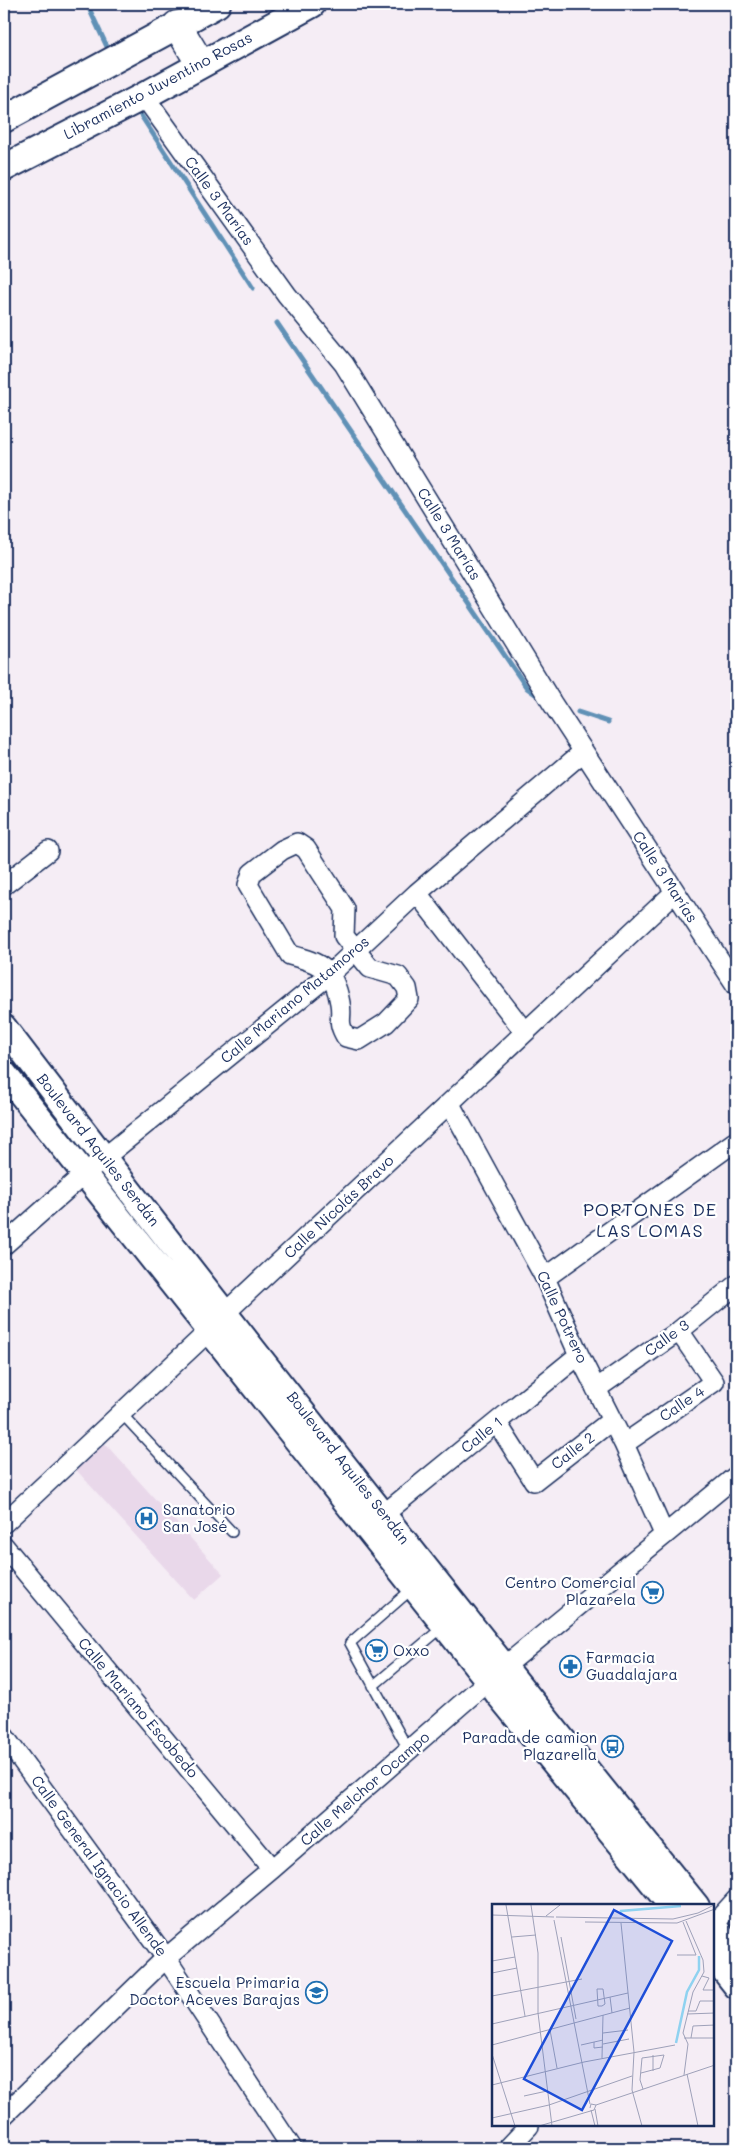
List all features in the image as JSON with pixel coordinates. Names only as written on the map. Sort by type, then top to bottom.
[{"type":"main road","points":[[4,119],[217,4]]},
{"type":"main road","name":"Libramiento Juventino Rosas","points":[[4,168],[144,96],[312,4]]},
{"type":"main road","points":[[177,25],[200,64]]},
{"type":"street","name":"Calle 3 Marías","points":[[144,96],[287,295],[344,364],[583,752],[736,985]]},
{"type":"street","name":"Calle Mariano Matamoros","points":[[4,1245],[84,1175],[330,974],[417,894],[583,752]]},
{"type":"street","points":[[297,844],[306,849],[345,909],[344,936],[355,951],[370,968],[398,976],[407,988],[409,999],[386,1022],[359,1040],[346,1037],[339,1025],[340,1004],[330,974],[316,962],[290,954],[248,885],[252,873],[282,850],[297,844]]},
{"type":"street","points":[[4,885],[48,851]]},
{"type":"street","name":"Calle Nicolás Bravo","points":[[4,1523],[209,1331],[225,1313],[450,1104],[524,1031],[675,892]]},
{"type":"street","points":[[417,894],[524,1031]]},
{"type":"street","name":"Boulevard Aquiles Serdán","points":[[4,1027],[104,1159],[384,1514],[497,1674],[695,1904]]},
{"type":"street","name":"Boulevard Aquiles Serdán","points":[[4,1074],[444,1626],[497,1674],[499,1696],[669,1904]]},
{"type":"street","name":"Calle Potrero","points":[[450,1104],[545,1278],[579,1355],[624,1444],[664,1534]]},
{"type":"street","points":[[545,1278],[736,1140]]},
{"type":"street","name":"Calle 3","points":[[596,1389],[678,1331],[736,1285]]},
{"type":"street","name":"Calle 4","points":[[624,1444],[714,1382],[678,1331]]},
{"type":"street","name":"Calle 1","points":[[384,1514],[579,1355]]},
{"type":"street","name":"Calle 2","points":[[497,1422],[534,1481],[612,1420]]},
{"type":"street","name":"Calle Melchor Ocampo","points":[[4,2115],[166,1958],[497,1674],[736,1476]]},
{"type":"street","name":"Calle Mariano Escobedo","points":[[4,1546],[272,1869]]},
{"type":"street","name":"Calle General Ignacio Allende","points":[[4,1736],[166,1958],[292,2148]]},
{"type":"street","points":[[715,1924],[736,1900]]},
{"type":"street","points":[[715,1926],[736,1953]]},
{"type":"street","points":[[715,1959],[736,1986]]},
{"type":"street","points":[[508,2148],[528,2127]]},
{"type":"lane","points":[[121,1413],[232,1532]]},
{"type":"lane","points":[[409,1751],[350,1643],[414,1587]]},
{"type":"lane","points":[[373,1686],[444,1626]]},
{"type":"shaded area","name":"Sanatorio San José","points":[[99,1437],[223,1574],[194,1600],[70,1463]]},
{"type":"waterway","points":[[87,4],[109,51]]},
{"type":"waterway","points":[[138,111],[253,288]]},
{"type":"waterway","points":[[277,323],[527,688],[538,696]]},
{"type":"waterway","points":[[578,712],[608,722]]},
{"type":"place","name":"Sanatorio San José","points":[[147,1519]]},
{"type":"place","name":"Centro Comercial Plazarela","points":[[652,1592]]},
{"type":"place","name":"Oxxo","points":[[377,1651]]},
{"type":"place","name":"Farmacia Guadalajara","points":[[570,1667]]},
{"type":"place","name":"Parada de camion Plazarella","points":[[613,1747]]},
{"type":"place","name":"Escuela Primaria Doctor Aceves Barajas","points":[[316,1992]]},
{"type":"district","name":"PORTONES DE LAS LOMAS","points":[[650,1220]]}]
